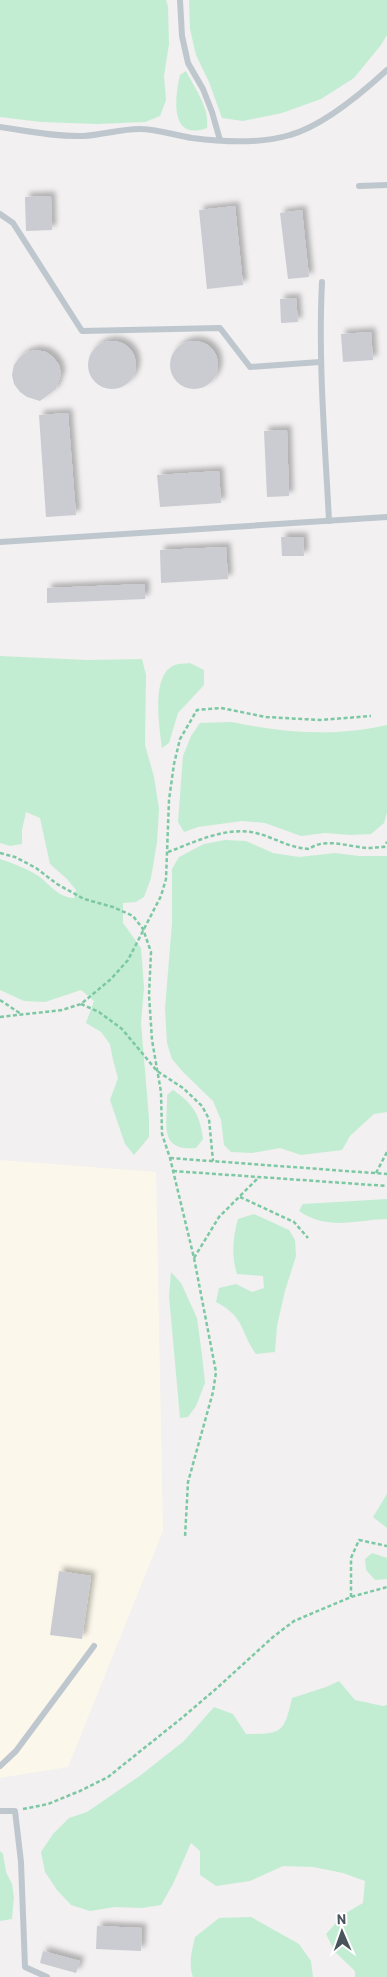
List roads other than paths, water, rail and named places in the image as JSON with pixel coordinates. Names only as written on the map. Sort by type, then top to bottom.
[{"type":"lane","points":[[180,0],[182,36],[188,62],[212,112],[220,140]]},
{"type":"lane","points":[[0,127],[40,133],[82,136],[139,129],[166,132],[191,138],[266,140],[291,135],[314,125],[363,92],[387,70]]},
{"type":"lane","points":[[359,186],[387,185]]},
{"type":"lane","points":[[0,214],[13,223],[82,330],[220,328],[250,367],[320,362]]},
{"type":"lane","points":[[322,282],[319,326],[320,362],[329,521]]},
{"type":"lane","points":[[0,542],[387,517]]},
{"type":"lane","points":[[0,1766],[16,1751],[94,1646]]},
{"type":"lane","points":[[0,1811],[15,1811],[22,1870],[25,1968],[47,1977]]}]
